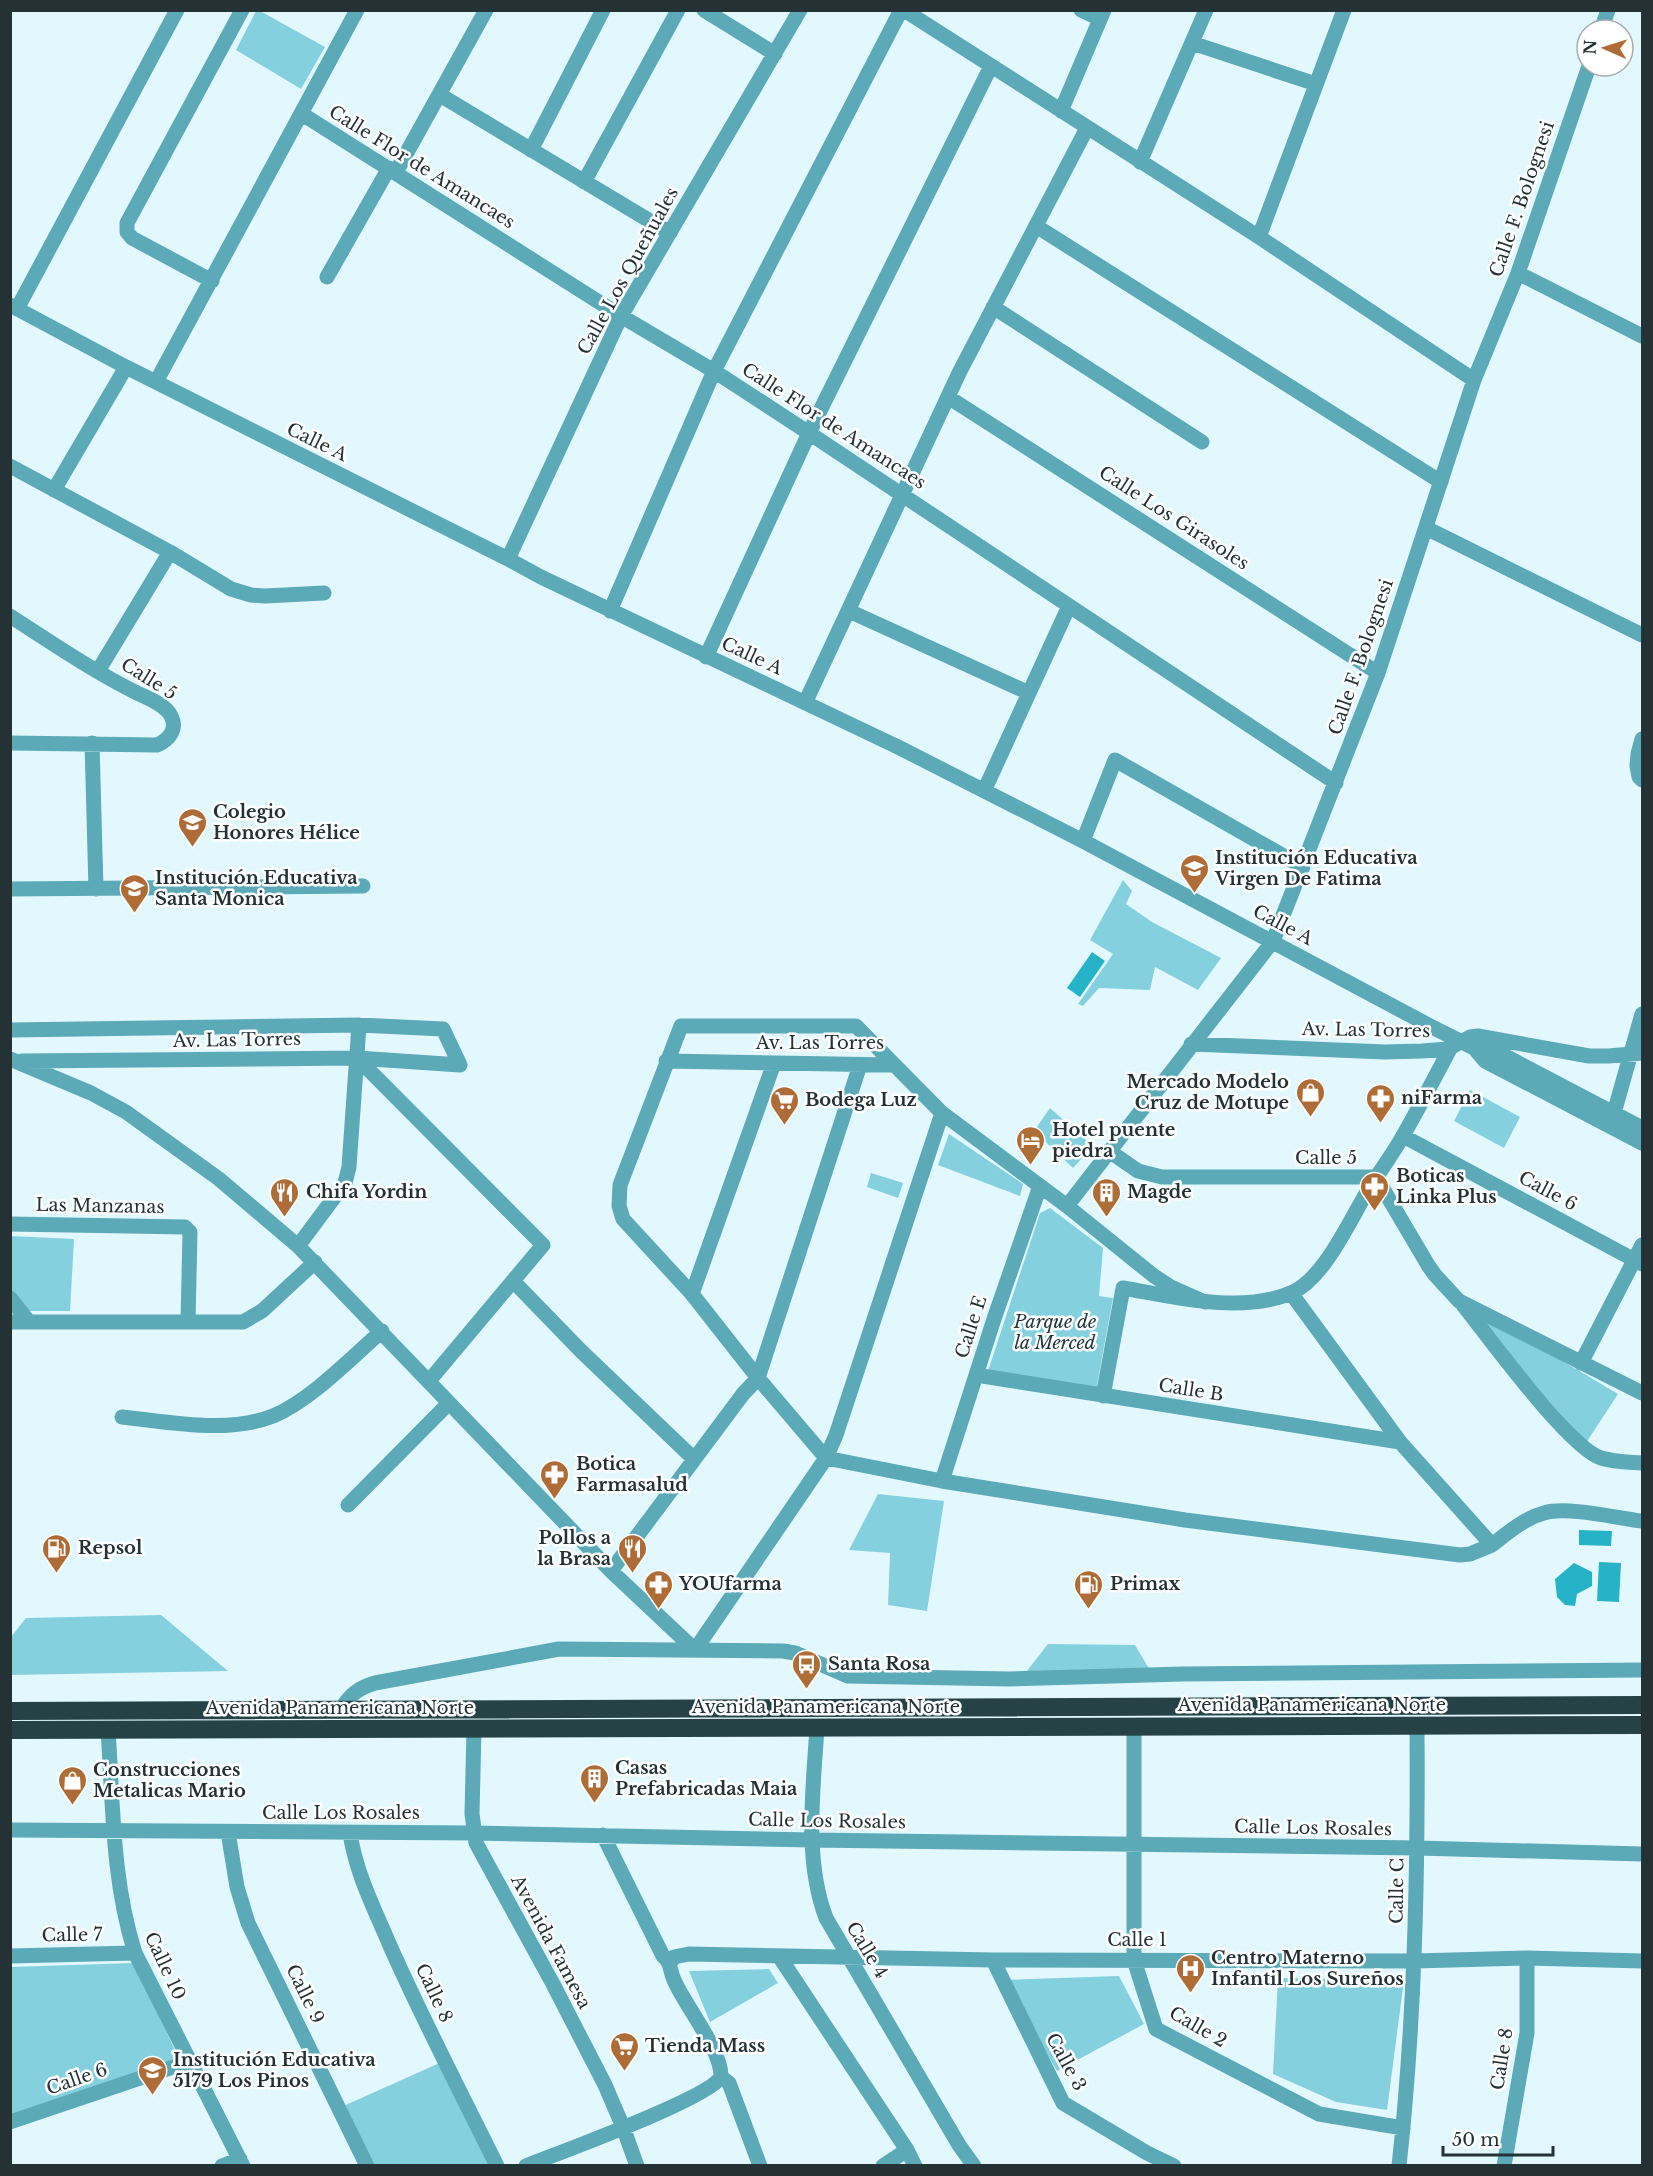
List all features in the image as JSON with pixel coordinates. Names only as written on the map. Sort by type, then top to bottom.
[{"type":"highway","name":"Avenida Panamericana Norte","points":[[10,1711],[1642,1705]]},
{"type":"highway","name":"Avenida Panamericana Norte","points":[[10,1730],[1642,1725]]},
{"type":"street","points":[[14,307],[177,10]]},
{"type":"street","points":[[212,280],[132,238],[127,232],[127,223],[242,10]]},
{"type":"street","points":[[156,382],[357,10]]},
{"type":"street","points":[[327,277],[440,95],[486,10]]},
{"type":"street","points":[[531,150],[603,10]]},
{"type":"street","points":[[584,182],[678,10]]},
{"type":"street","points":[[704,10],[774,54]]},
{"type":"street","name":"Calle Los Queñuales","points":[[508,559],[621,316],[800,10]]},
{"type":"street","points":[[610,611],[714,370],[902,10],[1259,237],[1474,380]]},
{"type":"street","points":[[1061,111],[1102,15],[1081,10]]},
{"type":"street","points":[[1140,162],[1206,10]]},
{"type":"street","points":[[1259,237],[1344,10]]},
{"type":"street","points":[[1192,43],[1317,84]]},
{"type":"street","points":[[706,657],[810,433],[991,66]]},
{"type":"street","name":"Calle F. Bolognesi","points":[[1067,1206],[1273,941],[1378,673],[1474,380],[1518,273],[1585,78]]},
{"type":"street","points":[[440,95],[670,233]]},
{"type":"street","name":"Calle Flor de Amancaes","points":[[302,114],[621,316],[714,370],[1336,783]]},
{"type":"street","points":[[806,703],[948,397],[1087,128]]},
{"type":"street","points":[[1036,226],[1441,482]]},
{"type":"street","points":[[1518,273],[1642,336]]},
{"type":"street","points":[[993,306],[1202,442]]},
{"type":"street","name":"Calle A","points":[[14,307],[126,367],[541,577],[806,703],[1083,841],[1273,941],[1485,1061],[1642,1143]]},
{"type":"street","points":[[54,490],[126,367]]},
{"type":"street","name":"Calle Los Girasoles","points":[[948,397],[1378,673]]},
{"type":"street","points":[[10,466],[170,552],[221,584],[241,592],[265,596],[324,593]]},
{"type":"street","points":[[1426,528],[1642,635]]},
{"type":"street","points":[[98,672],[170,552]]},
{"type":"street","points":[[984,791],[1069,606]]},
{"type":"street","points":[[849,611],[1029,693]]},
{"type":"street","name":"Calle 5","points":[[10,744],[157,745],[169,738],[174,727],[173,720],[167,711],[13,623]]},
{"type":"street","points":[[1642,738],[1637,766],[1639,777],[1642,780]]},
{"type":"street","points":[[92,743],[96,889]]},
{"type":"street","points":[[1083,841],[1115,760],[1303,867]]},
{"type":"street","points":[[10,889],[363,886]]},
{"type":"street","points":[[1614,1113],[1636,1053],[1642,1014]]},
{"type":"street","points":[[298,1246],[345,1183],[350,1167],[359,1025]]},
{"type":"street","name":"Av. Las Torres","points":[[10,1030],[359,1025],[443,1029],[460,1065],[357,1058],[12,1061]]},
{"type":"street","name":"Av. Las Torres","points":[[681,1026],[856,1026],[893,1065],[666,1061],[681,1026]]},
{"type":"street","name":"Av. Las Torres","points":[[1191,1044],[1385,1052],[1462,1046],[1470,1037],[1478,1036],[1589,1056],[1636,1053]]},
{"type":"street","points":[[1103,1396],[1124,1288],[1205,1302],[1240,1303],[1291,1293],[1305,1284],[1318,1270],[1462,1046]]},
{"type":"street","name":"Calle A","points":[[1462,1046],[1490,1048],[1642,1128]]},
{"type":"street","points":[[357,1058],[543,1245],[429,1381]]},
{"type":"street","points":[[12,1061],[91,1094],[126,1112],[219,1179],[298,1246],[611,1571],[695,1650]]},
{"type":"street","points":[[666,1061],[620,1185],[618,1206],[623,1219],[692,1294],[758,1378],[826,1458],[942,1481],[1185,1520],[1460,1555],[1470,1554],[1492,1545],[1518,1526],[1545,1512],[1571,1512],[1642,1521]]},
{"type":"street","points":[[692,1294],[774,1063]]},
{"type":"street","points":[[611,1571],[758,1378],[860,1065]]},
{"type":"street","points":[[893,1065],[942,1113],[1067,1206],[1154,1276],[1171,1287],[1205,1302]]},
{"type":"street","points":[[695,1650],[826,1458],[836,1436],[942,1113]]},
{"type":"street","name":"Calle 6","points":[[1403,1136],[1639,1262]]},
{"type":"street","name":"Calle 5","points":[[1109,1151],[1138,1171],[1162,1177],[1376,1178],[1428,1265],[1459,1301],[1642,1393]]},
{"type":"street","name":"Calle E","points":[[942,1481],[1040,1186]]},
{"type":"street","name":"Las Manzanas","points":[[10,1224],[185,1227],[188,1229],[188,1322]]},
{"type":"street","points":[[1581,1363],[1639,1262],[1642,1245]]},
{"type":"street","points":[[10,1322],[243,1322],[253,1317],[315,1262]]},
{"type":"street","points":[[513,1281],[581,1351],[694,1460]]},
{"type":"street","points":[[1291,1293],[1400,1442],[1492,1545]]},
{"type":"street","points":[[10,1298],[29,1322]]},
{"type":"street","points":[[1459,1301],[1547,1409],[1577,1442],[1590,1453],[1601,1458],[1642,1462]]},
{"type":"street","points":[[122,1417],[206,1425],[246,1423],[273,1416],[303,1399],[382,1331]]},
{"type":"street","name":"Calle B","points":[[976,1375],[1400,1442]]},
{"type":"street","points":[[348,1504],[449,1403]]},
{"type":"street","points":[[340,1709],[350,1695],[375,1683],[559,1649],[795,1653],[848,1676],[1010,1679],[1184,1674],[1642,1670]]},
{"type":"street","name":"Calle C","points":[[1399,2166],[1415,1961],[1418,1848],[1417,1725]]},
{"type":"street","name":"Calle 2","points":[[1134,1726],[1134,1960],[1156,2029],[1319,2114],[1403,2128]]},
{"type":"street","name":"Avenida Famesa","points":[[474,1728],[471,1779],[476,1843],[553,1984],[623,2127],[637,2166]]},
{"type":"street","name":"Calle 4","points":[[817,1728],[813,1840],[818,1897],[826,1918],[959,2145],[974,2166]]},
{"type":"street","name":"Calle 10","points":[[108,1729],[118,1876],[126,1923],[135,1953],[242,2162]]},
{"type":"street","name":"Calle Los Rosales","points":[[10,1830],[474,1833],[1418,1848],[1642,1854]]},
{"type":"street","name":"Calle 9","points":[[228,1832],[237,1887],[249,1923],[368,2166]]},
{"type":"street","name":"Calle 8","points":[[350,1833],[363,1885],[407,1984],[497,2166]]},
{"type":"street","points":[[603,1835],[663,1956],[670,1963],[674,1980],[717,2060],[721,2077],[729,2083],[760,2166]]},
{"type":"street","name":"Calle 7","points":[[10,1956],[135,1953]]},
{"type":"street","name":"Calle 1","points":[[670,1963],[674,1957],[689,1954],[993,1960],[1415,1961],[1527,1958],[1642,1961]]},
{"type":"street","points":[[779,1956],[907,2150],[915,2166]]},
{"type":"street","name":"Calle 8","points":[[1504,2166],[1527,2033],[1527,1958]]},
{"type":"street","name":"Calle 3","points":[[993,1960],[1063,2103],[1143,2159],[1174,2166]]},
{"type":"street","name":"Calle 6","points":[[10,2122],[191,2061]]},
{"type":"street","points":[[526,2166],[691,2098],[716,2084],[721,2077]]},
{"type":"street","points":[[883,2166],[907,2150]]},
{"type":"street","points":[[222,2166],[242,2162]]},
{"type":"green space","points":[[256,11],[260,11],[325,47],[301,89],[236,50]]},
{"type":"green space","points":[[1123,880],[1132,891],[1126,904],[1152,922],[1221,958],[1198,990],[1155,967],[1150,990],[1099,988],[1083,1006],[1078,1004],[1113,954],[1090,940]]},
{"type":"green space","points":[[1470,1090],[1520,1117],[1504,1148],[1454,1121]]},
{"type":"green space","points":[[1050,1108],[1093,1146],[1073,1168],[1034,1131]]},
{"type":"green space","points":[[949,1134],[1023,1184],[1020,1196],[938,1165]]},
{"type":"green space","points":[[871,1173],[903,1183],[898,1198],[867,1187]]},
{"type":"green space","name":"Parque de la Merced","points":[[1050,1208],[1103,1248],[1099,1296],[1113,1298],[1096,1390],[987,1374],[1040,1213]]},
{"type":"green space","points":[[10,1236],[74,1239],[70,1311],[26,1311],[11,1290]]},
{"type":"green space","points":[[1489,1317],[1618,1394],[1586,1443],[1483,1326]]},
{"type":"green space","points":[[878,1494],[944,1501],[927,1611],[888,1605],[890,1553],[849,1550]]},
{"type":"green space","points":[[161,1615],[228,1671],[11,1675],[11,1637],[26,1618]]},
{"type":"green space","points":[[1048,1644],[1135,1645],[1151,1672],[1023,1676]]},
{"type":"green space","points":[[135,1963],[179,2059],[11,2118],[10,1967]]},
{"type":"green space","points":[[769,1969],[778,1983],[710,2022],[689,1971]]},
{"type":"green space","points":[[1119,1976],[1144,2024],[1057,2071],[1004,1980]]},
{"type":"green space","points":[[1278,1978],[1404,1980],[1387,2110],[1336,2102],[1273,2074]]},
{"type":"green space","points":[[444,2061],[497,2165],[367,2165],[339,2108]]},
{"type":"shaded area","points":[[1092,952],[1105,961],[1080,997],[1067,988]]},
{"type":"shaded area","points":[[1579,1530],[1612,1531],[1611,1546],[1579,1545]]},
{"type":"shaded area","points":[[1599,1562],[1621,1563],[1619,1602],[1597,1601]]},
{"type":"shaded area","points":[[1574,1563],[1592,1572],[1592,1586],[1577,1594],[1575,1606],[1565,1605],[1557,1597],[1555,1579]]},
{"type":"place","name":"Colegio Honores Hélice","points":[[192,848]]},
{"type":"place","name":"Institución Educativa Virgen De Fatima","points":[[1194,894]]},
{"type":"place","name":"Institución Educativa Santa Monica","points":[[134,914]]},
{"type":"place","name":"Mercado Modelo Cruz de Motupe","points":[[1310,1118]]},
{"type":"place","name":"niFarma","points":[[1380,1124]]},
{"type":"place","name":"Bodega Luz","points":[[784,1126]]},
{"type":"place","name":"Hotel puente piedra","points":[[1031,1166]]},
{"type":"place","name":"Boticas Linka Plus","points":[[1375,1212]]},
{"type":"place","name":"Chifa Yordin","points":[[285,1218]]},
{"type":"place","name":"Magde","points":[[1106,1218]]},
{"type":"place","name":"Botica Farmasalud","points":[[555,1500]]},
{"type":"place","name":"Repsol","points":[[57,1574]]},
{"type":"place","name":"Pollos a la Brasa","points":[[632,1574]]},
{"type":"place","name":"YOUfarma","points":[[658,1610]]},
{"type":"place","name":"Primax","points":[[1089,1610]]},
{"type":"place","name":"Santa Rosa","points":[[807,1690]]},
{"type":"place","name":"Casas Prefabricadas Maia","points":[[594,1804]]},
{"type":"place","name":"Construcciones Metalicas Mario","points":[[72,1806]]},
{"type":"place","name":"Centro Materno Infantil Los Sureños","points":[[1190,1994]]},
{"type":"place","name":"Tienda Mass","points":[[624,2072]]},
{"type":"place","name":"Institución Educativa 5179 Los Pinos","points":[[152,2096]]}]
